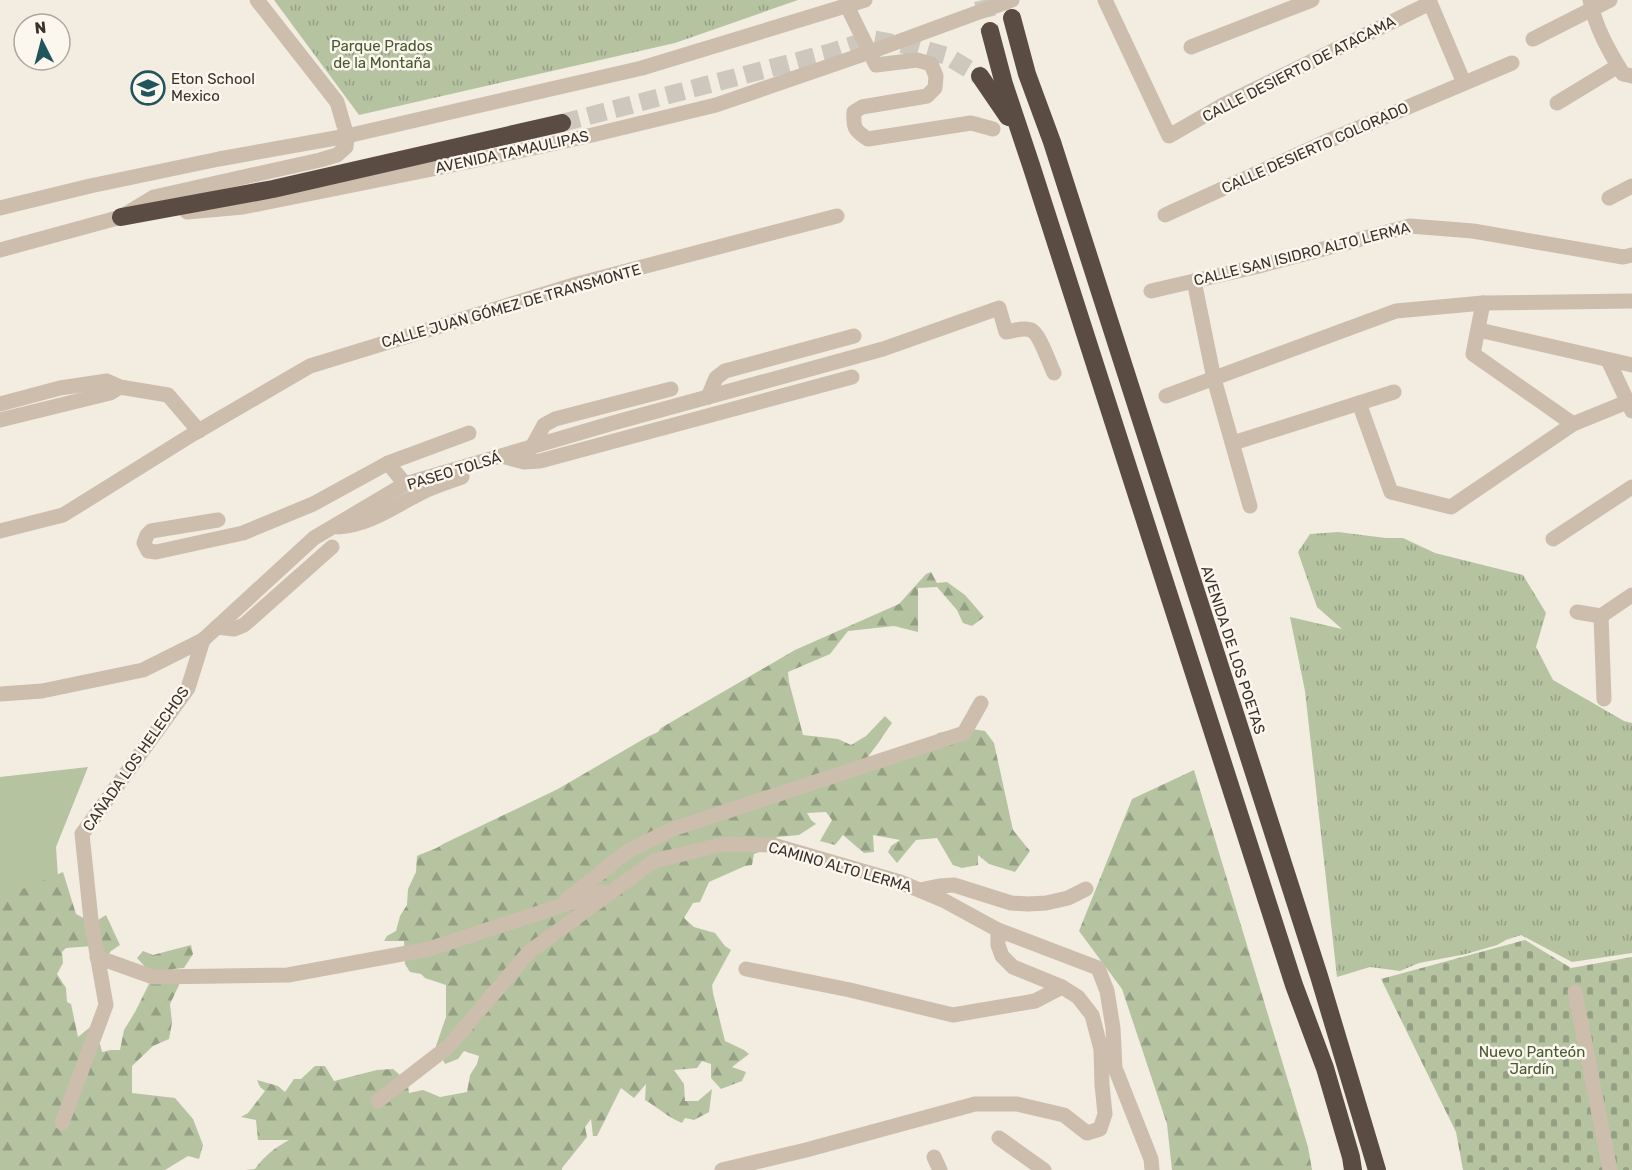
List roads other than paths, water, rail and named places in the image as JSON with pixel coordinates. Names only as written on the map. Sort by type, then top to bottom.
[{"type":"highway","name":"AVENIDA DE LOS POETAS","points":[[1012,9],[1027,74],[1052,142],[1319,976],[1377,1170]]},
{"type":"highway","points":[[990,31],[1020,135],[1294,985],[1325,1068],[1353,1170]]},
{"type":"highway","points":[[980,76],[1020,135]]},
{"type":"highway","points":[[121,217],[273,189],[562,123]]},
{"type":"street","points":[[121,217],[154,197],[320,160],[337,154],[346,147],[347,136],[337,102],[257,0]]},
{"type":"street","points":[[0,208],[219,159],[347,136],[642,68],[866,0]]},
{"type":"street","name":"CALLE DESIERTO DE ATACAMA","points":[[1105,0],[1169,136],[1223,105],[1429,1]]},
{"type":"street","points":[[1191,47],[1312,0]]},
{"type":"street","points":[[1533,39],[1591,5],[1610,0]]},
{"type":"street","points":[[1429,1],[1464,83]]},
{"type":"street","points":[[1591,5],[1608,49],[1623,74],[1632,76]]},
{"type":"street","points":[[847,6],[876,65],[917,60],[931,64],[936,76],[935,88],[927,96],[862,107],[854,112],[853,124],[857,132],[868,139],[971,123],[993,129]]},
{"type":"street","name":"AVENIDA TAMAULIPAS","points":[[0,250],[121,217],[243,207],[588,136],[716,105],[870,52],[1012,9]]},
{"type":"street","name":"CALLE DESIERTO COLORADO","points":[[1165,215],[1323,143],[1512,63]]},
{"type":"street","points":[[1557,104],[1618,66]]},
{"type":"street","points":[[1609,198],[1632,186]]},
{"type":"street","name":"CALLE JUAN GÓMEZ DE TRANSMONTE","points":[[0,531],[63,515],[310,366],[577,284],[837,216]]},
{"type":"street","name":"CALLE SAN ISIDRO ALTO LERMA","points":[[1151,291],[1270,263],[1410,226],[1473,231],[1623,257],[1632,255]]},
{"type":"street","points":[[1194,280],[1214,379],[1250,506]]},
{"type":"street","points":[[1166,396],[1396,312],[1483,303],[1632,301]]},
{"type":"street","points":[[1483,303],[1473,354],[1573,424]]},
{"type":"street","name":"PASEO TOLSÁ","points":[[0,694],[42,691],[143,670],[203,640],[314,538],[405,484],[883,349],[999,308],[1006,332],[1023,328],[1037,335],[1054,374]]},
{"type":"street","points":[[1479,330],[1632,365]]},
{"type":"street","points":[[708,397],[716,378],[725,371],[854,336]]},
{"type":"street","points":[[1359,404],[1391,492],[1451,507],[1573,424],[1629,406],[1608,360]]},
{"type":"street","points":[[502,456],[524,462],[540,461],[852,377]]},
{"type":"street","points":[[0,404],[60,388],[107,381],[120,387],[168,395],[199,431]]},
{"type":"street","points":[[0,420],[110,393],[120,387]]},
{"type":"street","points":[[60,388],[64,404]]},
{"type":"street","points":[[532,447],[544,425],[555,419],[671,389]]},
{"type":"street","points":[[1233,443],[1394,392]]},
{"type":"street","points":[[218,520],[151,531],[144,543],[148,551],[156,552],[243,533],[313,504],[388,463],[469,433]]},
{"type":"street","points":[[388,463],[405,484]]},
{"type":"street","points":[[332,527],[353,526],[367,521],[426,491],[484,469]]},
{"type":"street","points":[[1553,539],[1632,487]]},
{"type":"street","points":[[217,627],[234,629],[244,625],[332,547]]},
{"type":"street","points":[[1577,612],[1601,615],[1632,595]]},
{"type":"street","points":[[1601,615],[1604,699]]},
{"type":"street","name":"CAÑADA LOS HELECHOS","points":[[62,1123],[106,1005],[91,920],[81,834],[188,688],[203,640]]},
{"type":"street","points":[[557,908],[628,851],[673,829],[964,733],[981,703]]},
{"type":"street","name":"CAMINO ALTO LERMA","points":[[378,1101],[449,1046],[529,952],[654,861],[724,844],[773,845],[900,882],[943,900],[998,930],[1098,968],[1107,991],[1112,1018],[1115,1068],[1151,1159],[1152,1170]]},
{"type":"street","points":[[920,890],[939,885],[954,885],[995,899],[1028,904],[1068,898],[1086,889]]},
{"type":"street","points":[[97,957],[153,978],[288,975],[429,949],[617,888]]},
{"type":"street","points":[[722,1170],[806,1150],[975,1104],[1017,1104],[1064,1114],[1087,1133],[1100,1129],[1105,1114],[1101,1049],[1092,1015],[1078,997],[1062,987],[1013,967],[1002,956],[998,945],[998,930]]},
{"type":"street","points":[[746,969],[850,990],[953,1015],[1035,1000],[1062,987]]},
{"type":"street","points":[[1575,992],[1610,1170]]},
{"type":"street","points":[[999,1138],[1044,1170]]},
{"type":"tunnel","points":[[983,0],[990,31]]},
{"type":"tunnel","points":[[562,123],[828,53],[871,39],[916,47],[947,56],[980,76]]},
{"type":"place","name":"Eton School Mexico","points":[[148,88]]},
{"type":"park label","name":"Parque Prados de la Montaña","points":[[382,54]]},
{"type":"park label","name":"Nuevo Panteón Jardín","points":[[1532,1060]]}]
